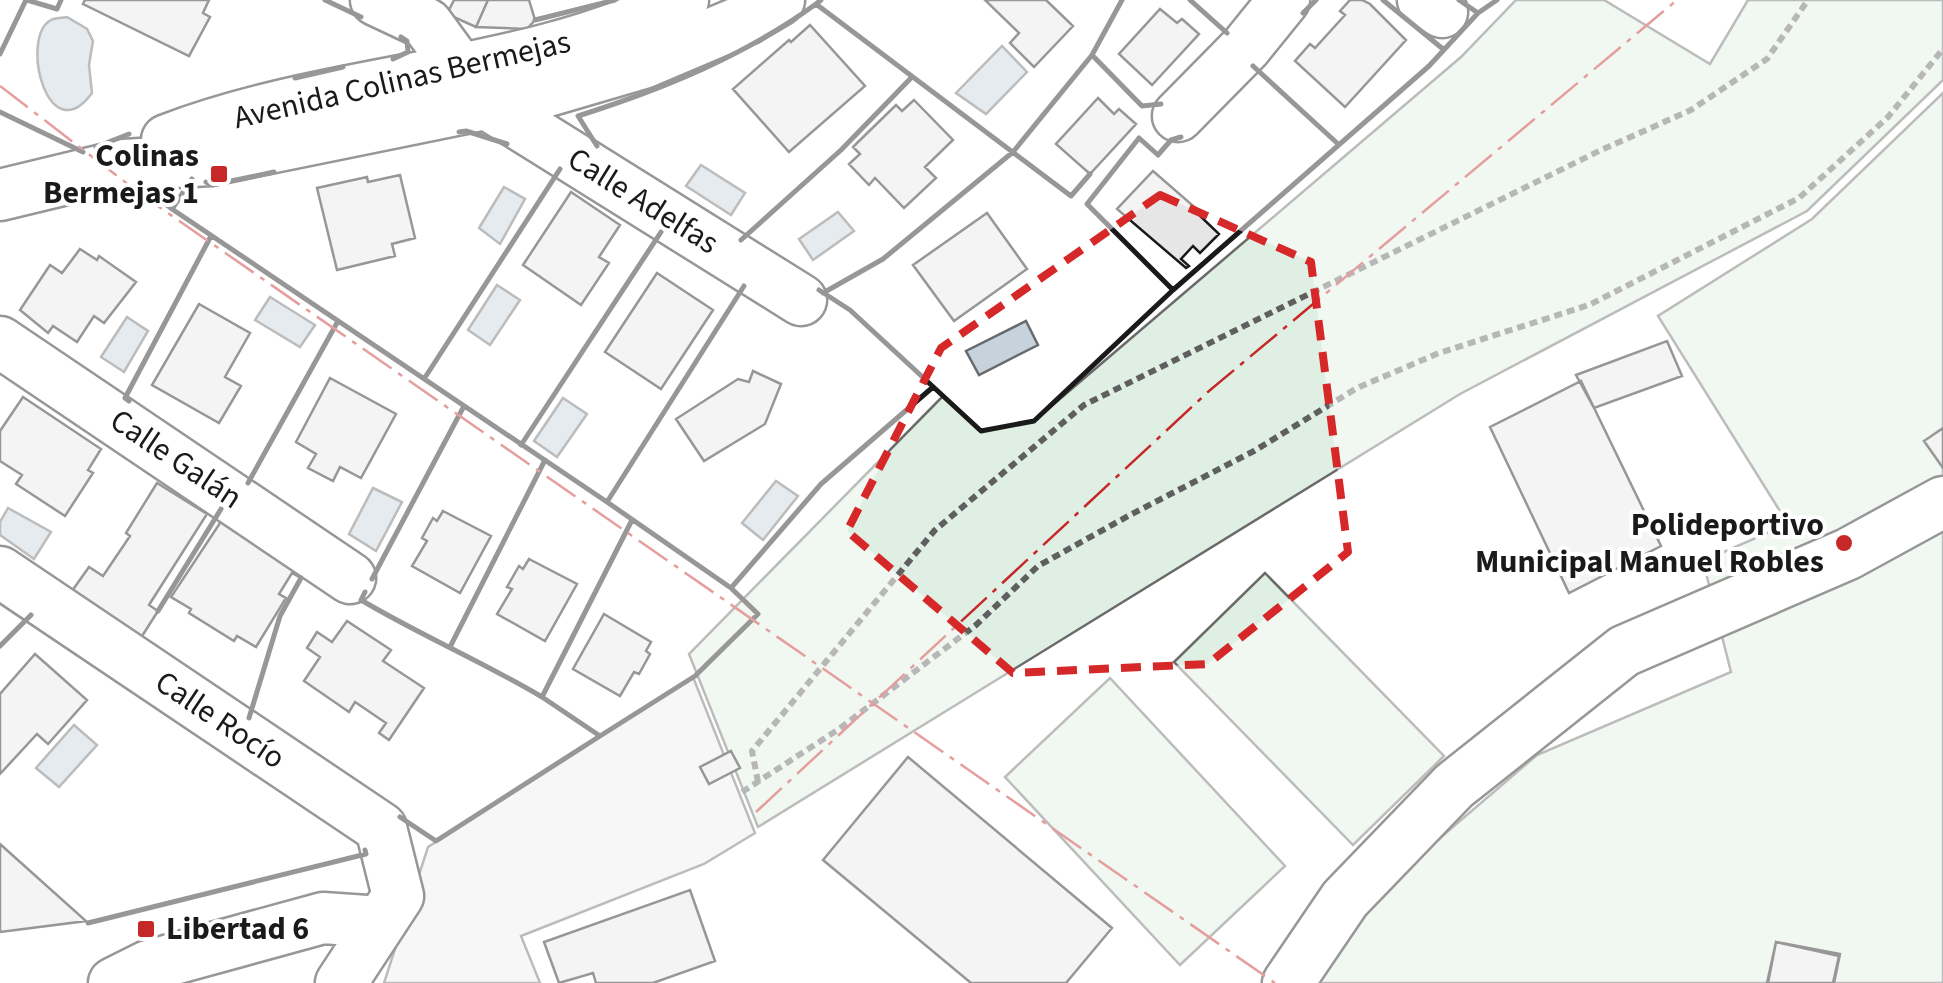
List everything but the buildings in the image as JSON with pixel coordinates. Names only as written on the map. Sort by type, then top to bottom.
[{"type":"street","points":[[0,195],[124,165],[210,160],[471,86],[427,24],[376,0]]},
{"type":"street","name":"Avenida Colinas Bermejas","points":[[471,86],[522,58],[683,0]]},
{"type":"street","name":"Avenida Colinas Bermejas","points":[[471,86],[544,92],[643,63],[779,0]]},
{"type":"street","points":[[1178,116],[1246,47],[1284,0]]},
{"type":"street","name":"Calle Adelfas","points":[[471,86],[802,300]]},
{"type":"street","name":"Calle Galán","points":[[0,342],[350,578]]},
{"type":"street","points":[[1288,983],[1345,899],[1454,786],[1624,651],[1848,554],[1943,502]]},
{"type":"street","name":"Calle Rocío","points":[[0,572],[382,828],[390,909]]},
{"type":"street","points":[[114,983],[148,966],[323,918],[390,909]]},
{"type":"street","points":[[341,983],[390,909]]},
{"type":"path","points":[[758,782],[752,751],[935,530],[1084,404],[1599,151],[1691,110],[1768,59],[1808,0]]},
{"type":"path","points":[[742,792],[839,729],[976,625],[1038,566],[1130,514],[1254,451],[1357,388],[1439,352],[1589,305],[1798,198],[1888,117],[1943,49]]},
{"type":"highlighted area","points":[[1160,195],[1311,262],[1348,552],[1208,664],[1013,673],[847,531],[941,348]]},
{"type":"green space","points":[[1516,0],[1604,0],[1710,64],[1748,0],[1943,0],[1943,80],[1807,211],[1460,394],[758,827],[689,654],[943,396],[981,431],[1034,421],[1461,57]]},
{"type":"green space","name":"Polideportivo Municipal Manuel Robles","points":[[1943,93],[1943,983],[1316,983],[1377,892],[1537,755],[1731,672],[1703,561],[1788,524],[1658,316],[1812,219]]},
{"type":"green space","points":[[1265,573],[1444,756],[1353,845],[1174,662]]},
{"type":"green space","points":[[1110,678],[1285,866],[1180,965],[1005,777]]},
{"type":"shaded area","points":[[67,17],[87,29],[93,41],[89,65],[92,93],[76,108],[63,109],[51,101],[43,85],[38,47],[42,30],[51,20]]},
{"type":"shaded area","points":[[1002,46],[1027,72],[986,114],[956,93]]},
{"type":"shaded area","points":[[701,165],[745,193],[731,215],[686,186]]},
{"type":"shaded area","points":[[504,187],[525,199],[500,244],[479,228]]},
{"type":"shaded area","points":[[838,212],[854,231],[813,260],[799,239]]},
{"type":"shaded area","points":[[497,285],[520,300],[490,345],[468,330]]},
{"type":"shaded area","points":[[270,297],[315,325],[300,347],[255,320]]},
{"type":"shaded area","points":[[127,317],[148,331],[124,372],[101,357]]},
{"type":"shaded area","points":[[1026,321],[1038,345],[979,375],[966,351]]},
{"type":"shaded area","points":[[563,398],[587,414],[557,457],[534,441]]},
{"type":"shaded area","points":[[776,481],[798,496],[763,540],[742,523]]},
{"type":"shaded area","points":[[373,488],[402,502],[376,551],[349,534]]},
{"type":"shaded area","points":[[8,508],[51,532],[34,559],[0,535],[0,522]]},
{"type":"shaded area","points":[[693,677],[755,833],[704,864],[521,936],[540,983],[384,983],[428,847]]},
{"type":"shaded area","points":[[74,725],[97,745],[59,787],[36,768]]},
{"type":"wall","points":[[0,54],[26,0]]},
{"type":"wall","points":[[27,0],[57,9],[61,0]]},
{"type":"wall","points":[[325,0],[361,17]]},
{"type":"wall","points":[[535,20],[615,0]]},
{"type":"wall","points":[[821,0],[816,4],[1071,196],[1090,174]]},
{"type":"wall","points":[[1122,0],[1092,55],[1142,106],[1161,104]]},
{"type":"wall","points":[[1190,0],[1227,33]]},
{"type":"wall","points":[[1303,13],[1316,0]]},
{"type":"wall","points":[[1383,0],[1443,49]]},
{"type":"wall","points":[[1459,0],[1478,13],[1497,0]]},
{"type":"wall","points":[[597,146],[578,116],[702,69],[760,40],[816,4]]},
{"type":"wall","points":[[1181,137],[1171,140],[1158,155],[1139,138],[1087,204],[1173,290],[1429,66],[1478,13]]},
{"type":"wall","points":[[393,59],[408,52],[407,41],[401,37]]},
{"type":"wall","points":[[823,293],[883,259],[1013,152],[1092,55]]},
{"type":"wall","points":[[1253,66],[1337,143]]},
{"type":"wall","points":[[295,78],[343,67]]},
{"type":"wall","points":[[741,240],[841,150],[912,77]]},
{"type":"wall","points":[[0,112],[83,152]]},
{"type":"wall","points":[[459,132],[507,144]]},
{"type":"wall","points":[[96,147],[129,134]]},
{"type":"wall","points":[[424,379],[560,169]]},
{"type":"wall","points":[[206,182],[212,185],[274,172]]},
{"type":"wall","points":[[192,179],[172,209],[607,502]]},
{"type":"wall","points":[[139,183],[142,185],[136,194],[144,200],[149,191],[172,209]]},
{"type":"wall","points":[[521,445],[661,232]]},
{"type":"wall","points":[[129,401],[125,398],[211,236]]},
{"type":"wall","points":[[744,286],[607,502],[731,588],[821,484],[933,387]]},
{"type":"wall","points":[[819,290],[850,310],[981,431],[1034,421],[1173,290]]},
{"type":"wall","points":[[248,483],[338,321]]},
{"type":"wall","points":[[372,579],[464,406]]},
{"type":"wall","points":[[450,647],[545,460]]},
{"type":"wall","points":[[158,611],[221,509]]},
{"type":"wall","points":[[632,520],[542,697],[600,736],[695,676],[758,614],[731,588]]},
{"type":"wall","points":[[249,718],[280,616],[301,578]]},
{"type":"wall","points":[[365,592],[361,600],[542,697]]},
{"type":"wall","points":[[0,646],[31,615]]},
{"type":"wall","points":[[400,817],[436,841],[600,736]]},
{"type":"wall","points":[[88,923],[366,854],[365,850]]},
{"type":"power","points":[[756,812],[1209,391],[1677,0]]},
{"type":"power","points":[[0,86],[142,195],[1275,983]]},
{"type":"place","name":"Colinas Bermejas 1","points":[[219,174]]},
{"type":"place","name":"Polideportivo Municipal Manuel Robles","points":[[1844,543]]},
{"type":"place","name":"Libertad 6","points":[[146,929]]}]
